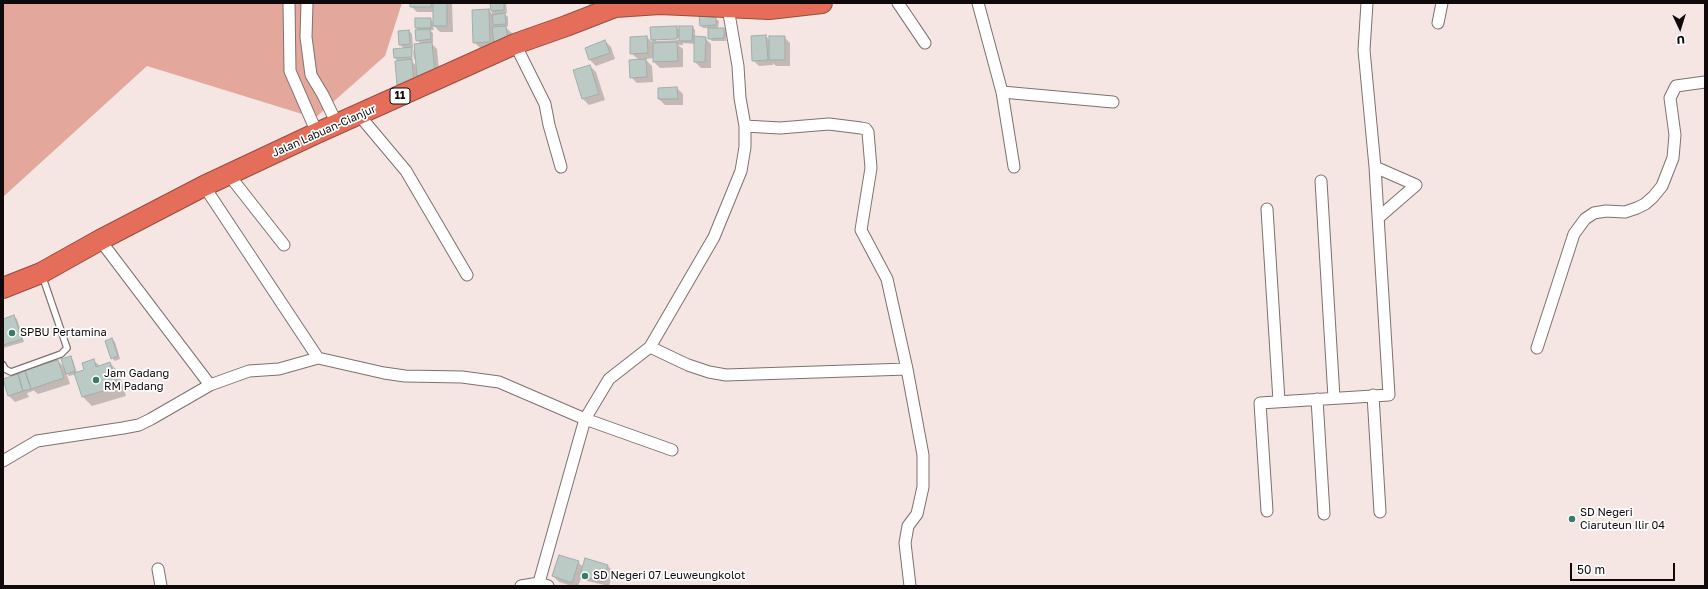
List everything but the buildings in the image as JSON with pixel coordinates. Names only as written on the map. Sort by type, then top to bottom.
[{"type":"highway","name":"Jalan Labuan-Cianjur","points":[[3,288],[41,273],[100,240],[204,186],[317,133],[515,44],[566,26],[615,6],[660,4],[728,8],[761,6],[782,8],[822,3]]},
{"type":"street","points":[[289,3],[290,71],[317,133]]},
{"type":"street","points":[[307,3],[306,37],[311,75],[323,95],[337,124]]},
{"type":"street","points":[[898,3],[924,43]]},
{"type":"street","points":[[978,3],[1002,92],[1014,167]]},
{"type":"street","points":[[1266,511],[1260,403],[1389,395],[1375,167],[1364,50],[1367,3]]},
{"type":"street","points":[[1438,23],[1442,3]]},
{"type":"street","points":[[521,586],[542,585],[585,419],[609,380],[650,347],[714,237],[742,171],[745,147],[745,126],[740,98],[738,66],[728,8]]},
{"type":"street","points":[[515,44],[545,104],[549,125],[561,167]]},
{"type":"street","points":[[1537,348],[1574,234],[1585,219],[1594,213],[1606,211],[1625,212],[1645,204],[1653,197],[1662,186],[1673,158],[1675,135],[1670,98],[1676,86],[1705,82]]},
{"type":"street","points":[[1002,92],[1114,102]]},
{"type":"street","points":[[359,115],[406,171],[467,275]]},
{"type":"street","points":[[745,126],[780,128],[829,124],[866,129],[868,132],[871,168],[861,230],[887,278],[907,369],[923,455],[923,487],[917,514],[908,526],[905,543],[910,586]]},
{"type":"street","points":[[1375,167],[1416,186],[1378,218]]},
{"type":"street","points":[[229,175],[284,245]]},
{"type":"street","points":[[1321,181],[1334,398]]},
{"type":"street","points":[[204,186],[318,358]]},
{"type":"street","points":[[1267,209],[1279,401]]},
{"type":"street","points":[[100,240],[210,386]]},
{"type":"street","points":[[650,347],[688,365],[709,372],[726,375],[907,369]]},
{"type":"street","points":[[3,461],[37,441],[123,428],[139,424],[158,416],[210,386],[249,370],[279,369],[318,358],[384,374],[475,378],[500,382],[585,419],[672,450]]},
{"type":"street","points":[[1373,396],[1380,512]]},
{"type":"street","points":[[1317,399],[1324,514]]},
{"type":"street","points":[[158,568],[161,586]]},
{"type":"lane","points":[[3,365],[5,369],[11,372],[61,354],[68,348],[41,273]]},
{"type":"shaded area","points":[[3,3],[402,3],[385,56],[315,118],[147,66],[3,197]]},
{"type":"place","name":"SPBU Pertamina","points":[[12,333]]},
{"type":"place","name":"Jam Gadang RM Padang","points":[[96,380]]},
{"type":"place","name":"SD Negeri Ciaruteun Ilir 04","points":[[1572,519]]},
{"type":"place","name":"SD Negeri 07 Leuweungkolot","points":[[585,576]]}]
